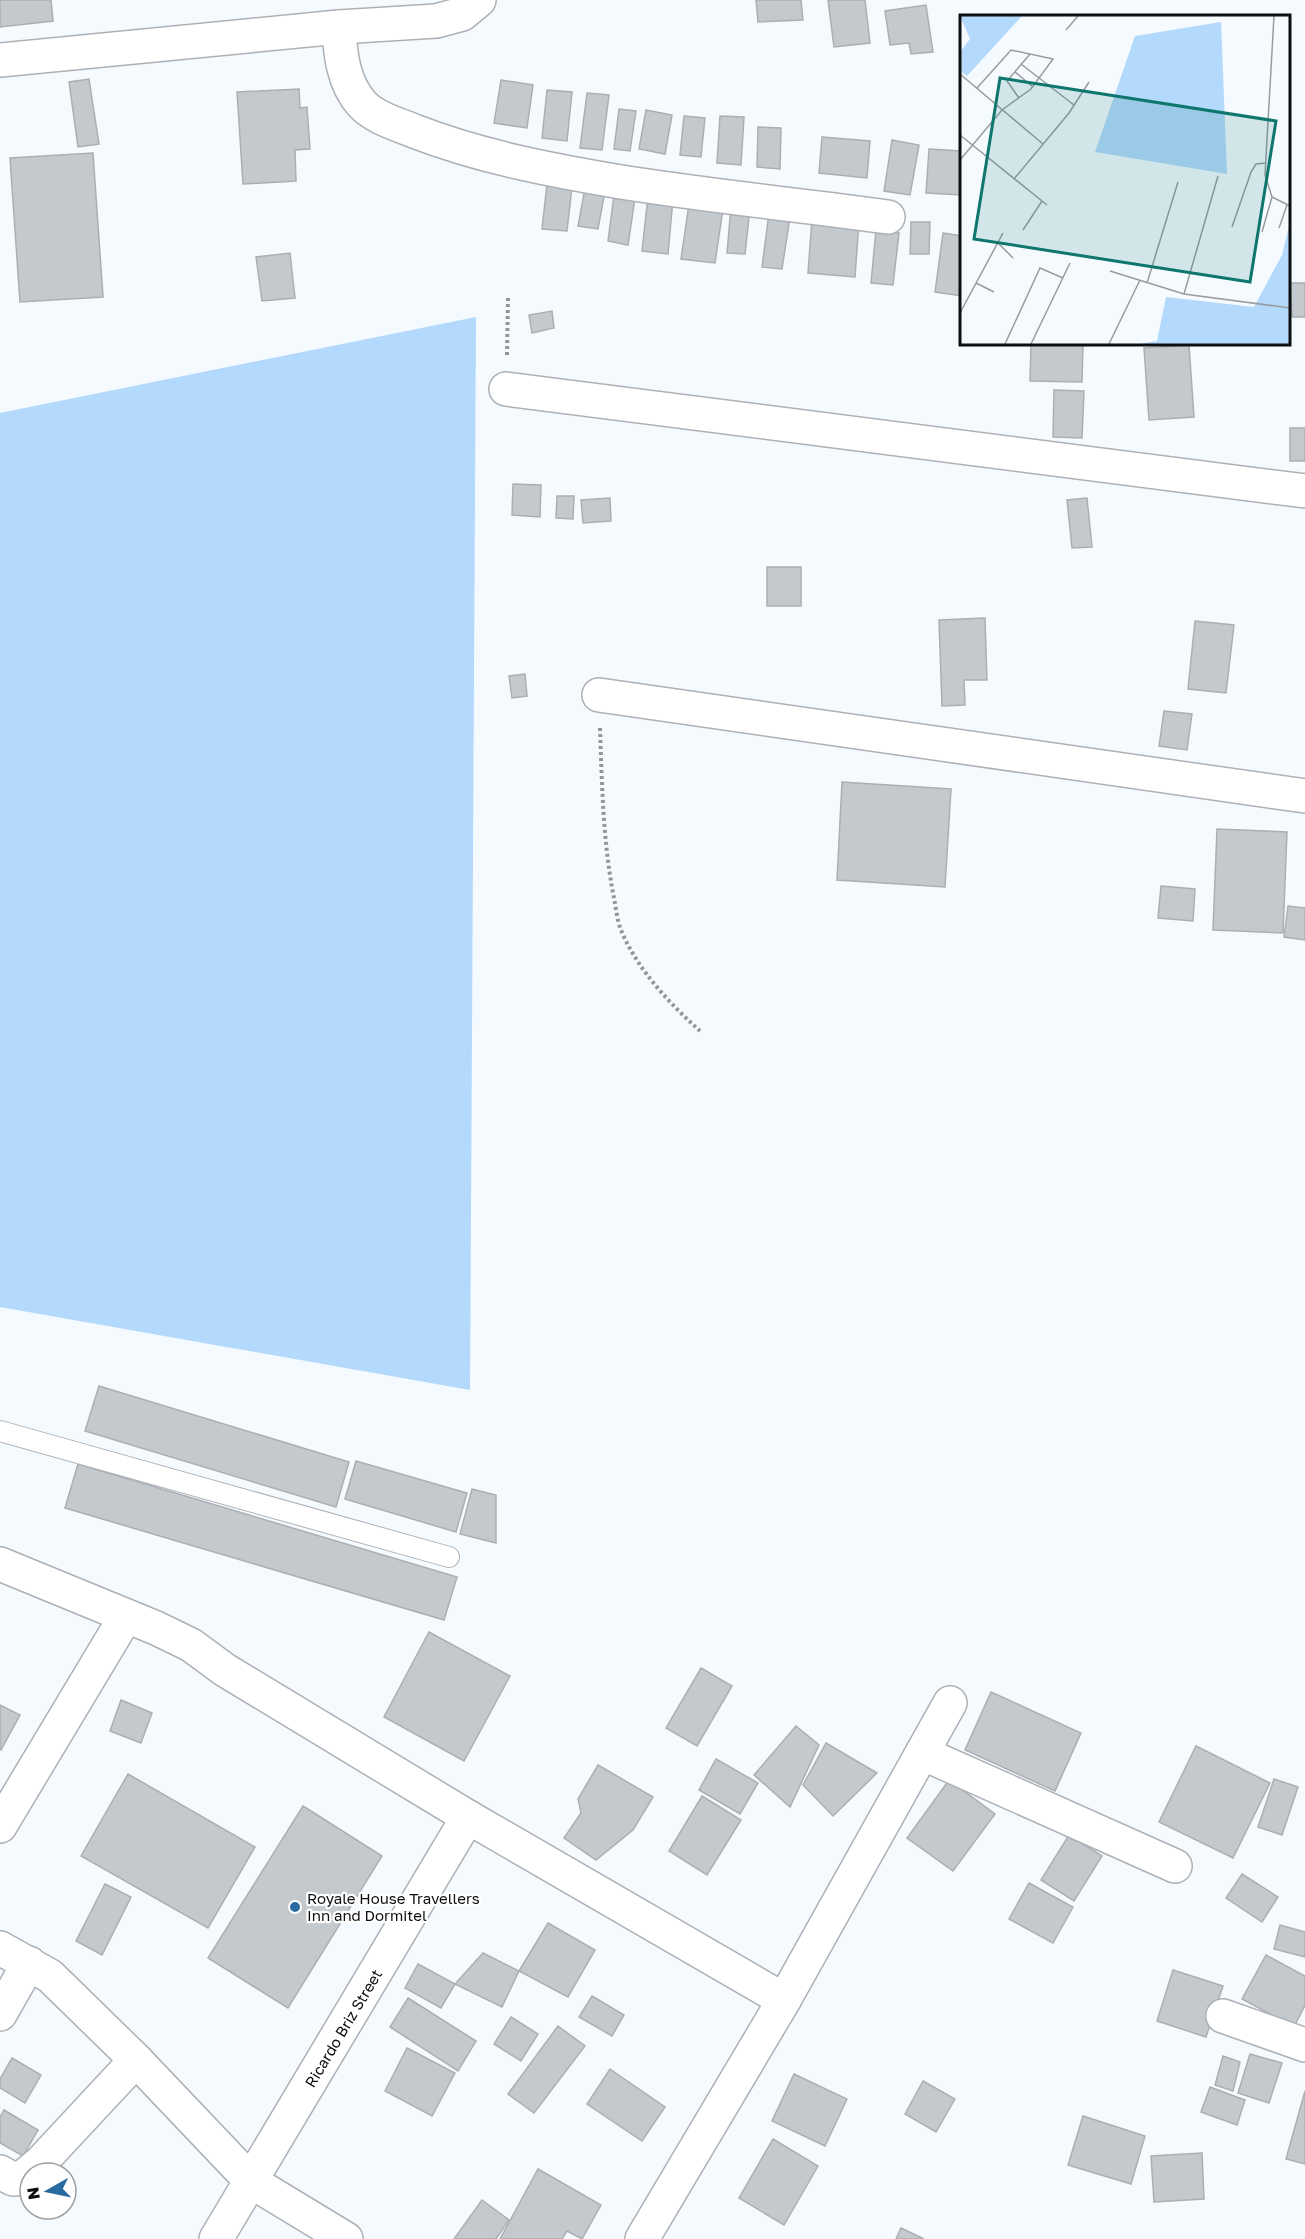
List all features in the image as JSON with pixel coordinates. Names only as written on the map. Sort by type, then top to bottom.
[{"type":"street","points":[[0,60],[339,27],[436,21],[462,14],[479,0]]},
{"type":"street","points":[[339,27],[341,56],[346,76],[361,104],[377,116],[429,137],[492,158],[552,170],[667,189],[888,216]]},
{"type":"street","points":[[506,389],[1305,491]]},
{"type":"street","points":[[599,695],[1305,796]]},
{"type":"street","points":[[0,1564],[156,1628],[191,1645],[225,1670],[468,1817],[784,2000]]},
{"type":"street","points":[[0,1826],[126,1616]]},
{"type":"street","points":[[642,2239],[784,2000],[950,1703]]},
{"type":"street","points":[[922,1753],[1175,1866]]},
{"type":"street","name":"Ricardo Briz Street","points":[[216,2239],[468,1817]]},
{"type":"street","points":[[0,1948],[50,1976],[136,2060],[252,2182],[346,2239]]},
{"type":"street","points":[[0,2014],[29,1963]]},
{"type":"street","points":[[1223,2016],[1305,2045]]},
{"type":"street","points":[[0,2172],[13,2179],[22,2178],[41,2162],[136,2060]]},
{"type":"lane","points":[[0,1431],[449,1557]]},
{"type":"path","points":[[506,389],[508,296]]},
{"type":"path","points":[[599,695],[609,869],[621,929],[644,970],[674,1007],[700,1031]]},
{"type":"shaded area","points":[[476,317],[470,1390],[0,1307],[0,413]]},
{"type":"building","points":[[0,0],[51,0],[53,21],[0,27]]},
{"type":"building","points":[[756,0],[801,0],[803,20],[758,22]]},
{"type":"building","points":[[828,0],[865,0],[870,43],[834,47]]},
{"type":"building","points":[[926,5],[933,52],[911,54],[909,43],[890,45],[885,11]]},
{"type":"building","points":[[89,79],[99,144],[78,147],[69,82]]},
{"type":"building","points":[[501,80],[533,85],[527,128],[494,123]]},
{"type":"building","points":[[299,89],[300,108],[307,107],[310,149],[295,150],[296,181],[243,184],[237,92]]},
{"type":"building","points":[[547,90],[572,92],[567,141],[542,138]]},
{"type":"building","points":[[587,93],[609,95],[602,150],[580,148]]},
{"type":"building","points":[[619,109],[636,111],[630,151],[614,149]]},
{"type":"building","points":[[646,110],[672,115],[665,154],[639,149]]},
{"type":"building","points":[[684,116],[705,118],[701,157],[680,155]]},
{"type":"building","points":[[720,116],[744,117],[741,165],[717,163]]},
{"type":"building","points":[[758,127],[781,128],[780,169],[757,167]]},
{"type":"building","points":[[822,137],[870,141],[867,178],[819,173]]},
{"type":"building","points":[[892,140],[919,145],[910,195],[884,191]]},
{"type":"building","points":[[929,149],[960,151],[960,195],[926,193]]},
{"type":"building","points":[[93,153],[103,297],[20,302],[10,158]]},
{"type":"building","points":[[547,184],[572,187],[567,231],[542,229]]},
{"type":"building","points":[[585,188],[605,191],[598,229],[578,226]]},
{"type":"building","points":[[614,195],[635,198],[628,245],[608,241]]},
{"type":"building","points":[[648,196],[673,199],[668,254],[642,251]]},
{"type":"building","points":[[689,204],[723,209],[715,263],[681,259]]},
{"type":"building","points":[[731,206],[750,208],[745,254],[727,253]]},
{"type":"building","points":[[769,213],[790,217],[782,269],[762,267]]},
{"type":"building","points":[[812,219],[859,222],[855,277],[808,273]]},
{"type":"building","points":[[911,222],[930,222],[929,254],[910,254]]},
{"type":"building","points":[[876,230],[899,233],[893,285],[871,283]]},
{"type":"building","points":[[943,233],[960,236],[960,296],[935,292]]},
{"type":"building","points":[[290,253],[295,298],[262,301],[256,257]]},
{"type":"building","points":[[1290,283],[1305,283],[1305,317],[1292,317]]},
{"type":"building","points":[[552,311],[554,328],[532,333],[529,315]]},
{"type":"building","points":[[1031,345],[1083,345],[1082,382],[1030,381]]},
{"type":"building","points":[[1189,345],[1194,417],[1149,420],[1144,348]]},
{"type":"building","points":[[1054,390],[1084,391],[1082,438],[1053,437]]},
{"type":"building","points":[[1290,428],[1305,428],[1305,461],[1290,461]]},
{"type":"building","points":[[513,484],[541,485],[540,517],[512,515]]},
{"type":"building","points":[[557,496],[574,496],[573,519],[556,518]]},
{"type":"building","points":[[610,498],[611,521],[583,523],[581,500]]},
{"type":"building","points":[[1087,498],[1092,547],[1072,548],[1067,500]]},
{"type":"building","points":[[767,567],[801,567],[801,606],[767,606]]},
{"type":"building","points":[[985,618],[987,680],[964,680],[965,705],[942,706],[939,620]]},
{"type":"building","points":[[1195,621],[1234,625],[1226,693],[1188,689]]},
{"type":"building","points":[[525,674],[527,696],[512,698],[509,676]]},
{"type":"building","points":[[1164,711],[1192,714],[1187,750],[1159,746]]},
{"type":"building","points":[[842,782],[951,789],[945,887],[837,880]]},
{"type":"building","points":[[1217,829],[1287,832],[1283,933],[1213,930]]},
{"type":"building","points":[[1161,886],[1195,889],[1193,921],[1158,918]]},
{"type":"building","points":[[1288,906],[1305,908],[1305,940],[1284,937]]},
{"type":"building","points":[[99,1386],[349,1462],[336,1507],[85,1431]]},
{"type":"building","points":[[356,1461],[467,1493],[456,1532],[345,1499]]},
{"type":"building","points":[[78,1464],[457,1577],[444,1620],[65,1508]]},
{"type":"building","points":[[472,1489],[496,1495],[496,1543],[460,1534]]},
{"type":"building","points":[[429,1632],[510,1676],[464,1761],[384,1717]]},
{"type":"building","points":[[701,1668],[732,1686],[697,1746],[666,1728]]},
{"type":"building","points":[[991,1692],[1081,1733],[1055,1791],[965,1750]]},
{"type":"building","points":[[121,1700],[152,1713],[141,1743],[110,1731]]},
{"type":"building","points":[[0,1705],[20,1715],[1,1750],[0,1749]]},
{"type":"building","points":[[796,1726],[819,1745],[790,1807],[754,1775]]},
{"type":"building","points":[[826,1743],[877,1773],[833,1816],[803,1785]]},
{"type":"building","points":[[1196,1746],[1270,1783],[1233,1858],[1159,1822]]},
{"type":"building","points":[[716,1759],[758,1783],[740,1814],[699,1790]]},
{"type":"building","points":[[598,1765],[653,1797],[633,1830],[596,1860],[564,1838],[581,1813],[578,1799]]},
{"type":"building","points":[[128,1774],[255,1847],[208,1928],[81,1856]]},
{"type":"building","points":[[1274,1779],[1298,1787],[1282,1835],[1258,1827]]},
{"type":"building","points":[[949,1780],[995,1814],[953,1871],[907,1838]]},
{"type":"building","points":[[702,1796],[741,1820],[707,1875],[669,1851]]},
{"type":"building","name":"Royale House Travellers Inn and Dormitel","points":[[303,1806],[382,1856],[288,2008],[208,1958]]},
{"type":"building","points":[[1069,1835],[1102,1856],[1074,1901],[1041,1880]]},
{"type":"building","points":[[1242,1874],[1278,1897],[1262,1922],[1226,1898]]},
{"type":"building","points":[[1029,1883],[1073,1907],[1053,1943],[1009,1919]]},
{"type":"building","points":[[105,1884],[131,1897],[102,1955],[76,1941]]},
{"type":"building","points":[[548,1923],[595,1950],[568,1997],[519,1971]]},
{"type":"building","points":[[1280,1925],[1305,1932],[1305,1957],[1274,1949]]},
{"type":"building","points":[[483,1953],[519,1971],[502,2007],[455,1984]]},
{"type":"building","points":[[1266,1955],[1305,1976],[1305,2005],[1294,2027],[1242,1999]]},
{"type":"building","points":[[418,1964],[455,1984],[441,2008],[405,1988]]},
{"type":"building","points":[[1173,1970],[1223,1986],[1206,2037],[1157,2021]]},
{"type":"building","points":[[592,1996],[624,2015],[612,2036],[579,2017]]},
{"type":"building","points":[[408,1998],[476,2041],[458,2071],[390,2027]]},
{"type":"building","points":[[511,2017],[538,2034],[521,2061],[494,2044]]},
{"type":"building","points":[[558,2026],[585,2046],[534,2113],[508,2094]]},
{"type":"building","points":[[407,2048],[455,2073],[432,2116],[385,2091]]},
{"type":"building","points":[[1250,2054],[1282,2063],[1269,2103],[1238,2093]]},
{"type":"building","points":[[1223,2056],[1240,2062],[1233,2091],[1215,2085]]},
{"type":"building","points":[[12,2058],[41,2075],[25,2103],[0,2088],[0,2079]]},
{"type":"building","points":[[610,2069],[665,2107],[642,2141],[587,2104]]},
{"type":"building","points":[[794,2074],[847,2099],[825,2146],[772,2121]]},
{"type":"building","points":[[923,2081],[955,2099],[936,2132],[905,2114]]},
{"type":"building","points":[[1210,2087],[1245,2100],[1237,2125],[1201,2112]]},
{"type":"building","points":[[1305,2091],[1305,2164],[1286,2159]]},
{"type":"building","points":[[4,2110],[38,2130],[23,2156],[0,2143],[0,2117]]},
{"type":"building","points":[[1083,2116],[1145,2136],[1131,2184],[1068,2165]]},
{"type":"building","points":[[773,2139],[818,2166],[784,2225],[739,2198]]},
{"type":"building","points":[[1202,2153],[1204,2199],[1154,2202],[1151,2156]]},
{"type":"building","points":[[538,2169],[601,2205],[582,2239],[567,2231],[562,2239],[500,2239]]},
{"type":"building","points":[[482,2200],[509,2220],[496,2239],[454,2239]]},
{"type":"building","points":[[901,2228],[924,2239],[896,2239]]},
{"type":"place","name":"Royale House Travellers Inn and Dormitel","points":[[295,1907]]}]
